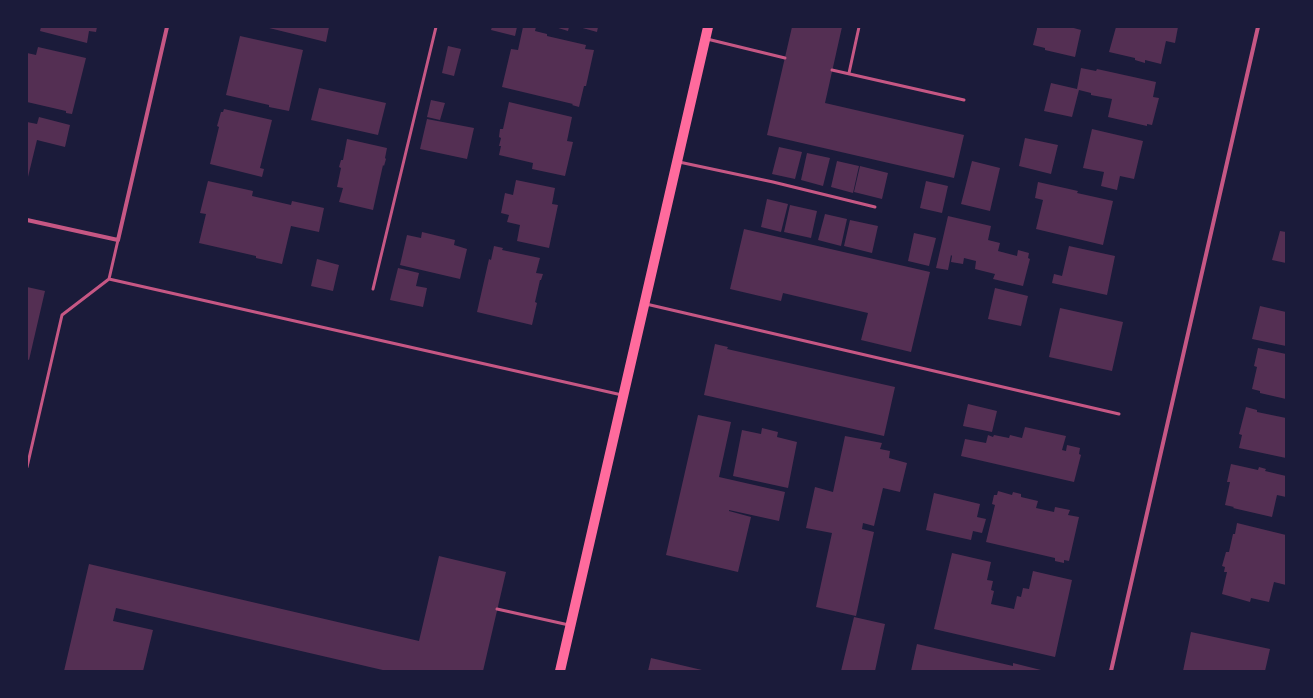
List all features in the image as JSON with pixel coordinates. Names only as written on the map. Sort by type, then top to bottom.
[{"type":"main road","points":[[560,671],[708,27]]},
{"type":"street","points":[[27,220],[118,240],[167,27]]},
{"type":"street","points":[[1111,671],[1258,27]]},
{"type":"lane","points":[[373,289],[436,27]]},
{"type":"lane","points":[[849,73],[859,27]]},
{"type":"lane","points":[[706,39],[785,58]]},
{"type":"lane","points":[[832,70],[964,100]]},
{"type":"lane","points":[[677,162],[773,182],[875,207]]},
{"type":"lane","points":[[27,467],[62,315],[109,279],[118,240]]},
{"type":"lane","points":[[109,279],[623,396]]},
{"type":"lane","points":[[644,304],[1119,414]]},
{"type":"lane","points":[[497,609],[571,626]]},
{"type":"building","points":[[41,27],[97,27],[96,32],[89,31],[87,43],[40,31]]},
{"type":"building","points":[[265,27],[329,27],[326,42]]},
{"type":"building","points":[[492,27],[517,27],[515,36],[491,30]]},
{"type":"building","points":[[523,27],[536,27],[535,31],[547,34],[547,36],[586,45],[585,49],[594,50],[586,86],[584,86],[579,107],[572,105],[573,104],[502,87],[511,49],[518,50]]},
{"type":"building","points":[[555,27],[569,27],[568,31]]},
{"type":"building","points":[[579,27],[598,27],[597,32]]},
{"type":"building","points":[[792,27],[842,27],[825,103],[964,135],[954,178],[767,135]]},
{"type":"building","points":[[1037,27],[1070,27],[1081,30],[1075,57],[1045,50],[1045,48],[1033,45]]},
{"type":"building","points":[[1116,27],[1178,27],[1175,43],[1166,41],[1161,64],[1145,60],[1145,63],[1135,60],[1135,58],[1109,52]]},
{"type":"building","points":[[240,36],[303,50],[289,111],[226,95]]},
{"type":"building","points":[[448,46],[461,49],[454,76],[442,73]]},
{"type":"building","points":[[38,47],[86,58],[72,114],[66,113],[66,111],[27,102],[27,53],[36,55]]},
{"type":"building","points":[[1081,68],[1096,71],[1097,69],[1156,82],[1153,97],[1159,98],[1152,125],[1147,124],[1147,126],[1108,117],[1112,99],[1091,95],[1091,93],[1079,90],[1072,117],[1044,111],[1051,83],[1077,89]]},
{"type":"building","points":[[319,88],[386,103],[378,135],[311,120]]},
{"type":"building","points":[[431,100],[445,103],[440,120],[427,117]]},
{"type":"building","points":[[509,102],[572,117],[567,141],[573,142],[565,176],[532,169],[533,163],[499,155],[501,146],[499,146],[501,138],[499,137],[500,129],[503,129]]},
{"type":"building","points":[[224,109],[272,120],[260,168],[264,169],[262,177],[210,164],[219,127],[217,126],[221,112],[223,112]]},
{"type":"building","points":[[39,117],[70,125],[65,147],[37,140],[27,181],[27,122],[37,124]]},
{"type":"building","points":[[427,119],[474,128],[467,159],[420,149]]},
{"type":"building","points":[[1092,129],[1143,141],[1134,179],[1120,176],[1117,190],[1101,186],[1104,172],[1083,168]]},
{"type":"building","points":[[1025,138],[1058,145],[1051,174],[1019,166]]},
{"type":"building","points":[[347,139],[387,148],[386,159],[384,166],[383,165],[373,210],[339,202],[343,188],[337,187],[341,168],[339,167],[341,160],[343,160]]},
{"type":"building","points":[[779,147],[802,152],[795,179],[772,174]]},
{"type":"building","points":[[807,153],[830,158],[823,186],[801,180]]},
{"type":"building","points":[[837,161],[859,166],[853,193],[831,187]]},
{"type":"building","points":[[972,161],[1000,168],[990,211],[961,204]]},
{"type":"building","points":[[860,166],[888,173],[882,199],[854,192]]},
{"type":"building","points":[[516,180],[555,188],[552,204],[558,205],[549,248],[517,241],[520,225],[507,222],[509,215],[501,213],[505,193],[513,195]]},
{"type":"building","points":[[208,181],[253,191],[252,196],[291,205],[292,201],[324,208],[319,232],[291,226],[282,264],[256,258],[256,256],[199,243],[206,214],[200,213]]},
{"type":"building","points":[[926,181],[948,186],[942,213],[920,208]]},
{"type":"building","points":[[1038,182],[1113,201],[1103,245],[1036,229],[1043,200],[1035,198]]},
{"type":"building","points":[[767,199],[788,204],[781,232],[761,227]]},
{"type":"building","points":[[790,205],[817,211],[811,238],[784,232]]},
{"type":"building","points":[[825,214],[847,219],[841,246],[818,240]]},
{"type":"building","points":[[948,216],[991,226],[988,240],[1000,243],[998,251],[1017,256],[1018,250],[1029,253],[1028,258],[1030,259],[1023,286],[993,279],[995,274],[975,269],[976,261],[964,258],[963,264],[951,262],[951,255],[948,270],[936,268]]},
{"type":"building","points":[[850,220],[878,226],[872,253],[844,246]]},
{"type":"building","points":[[744,229],[930,272],[911,352],[861,340],[868,313],[783,293],[781,301],[730,289]]},
{"type":"building","points":[[1280,231],[1286,232],[1286,263],[1272,260]]},
{"type":"building","points":[[422,232],[455,240],[454,245],[467,249],[460,279],[400,265],[407,235],[421,238]]},
{"type":"building","points":[[914,233],[936,238],[929,266],[908,261]]},
{"type":"building","points":[[494,246],[503,248],[502,250],[540,258],[536,273],[543,274],[540,280],[535,302],[537,303],[532,325],[477,312],[489,259],[491,260]]},
{"type":"building","points":[[1069,246],[1115,256],[1107,295],[1052,283],[1054,274],[1062,276]]},
{"type":"building","points":[[317,259],[339,265],[333,291],[311,286]]},
{"type":"building","points":[[398,268],[419,273],[416,286],[427,288],[423,307],[390,300]]},
{"type":"building","points":[[27,287],[45,291],[29,360],[27,359]]},
{"type":"building","points":[[995,288],[1028,296],[1021,326],[988,319]]},
{"type":"building","points":[[1260,306],[1286,312],[1286,346],[1252,339]]},
{"type":"building","points":[[1060,308],[1123,322],[1112,371],[1049,357]]},
{"type":"building","points":[[715,344],[728,347],[727,349],[895,387],[884,436],[704,395]]},
{"type":"building","points":[[1258,348],[1286,354],[1286,399],[1260,393],[1260,391],[1252,389],[1257,367],[1254,366]]},
{"type":"building","points":[[968,404],[997,411],[992,432],[963,426]]},
{"type":"building","points":[[1246,407],[1257,410],[1257,412],[1286,418],[1286,458],[1239,448],[1242,435],[1239,434]]},
{"type":"building","points":[[698,415],[731,422],[719,477],[785,492],[779,521],[729,510],[751,517],[738,572],[666,555]]},
{"type":"building","points":[[1025,427],[1066,436],[1062,450],[1066,451],[1067,445],[1080,448],[1079,454],[1081,455],[1074,482],[961,456],[965,439],[986,443],[988,435],[993,437],[994,435],[1009,438],[1010,435],[1022,438]]},
{"type":"building","points":[[762,428],[778,432],[777,437],[797,442],[788,488],[733,476],[742,430],[761,434]]},
{"type":"building","points":[[845,436],[882,443],[880,449],[890,451],[889,458],[907,463],[900,492],[883,488],[874,526],[863,523],[862,529],[874,532],[856,616],[816,607],[832,533],[806,528],[815,487],[833,492]]},
{"type":"building","points":[[1231,464],[1258,470],[1259,467],[1266,469],[1265,471],[1286,476],[1286,497],[1277,495],[1272,517],[1225,505],[1230,482],[1227,482]]},
{"type":"building","points":[[998,491],[1012,495],[1013,492],[1021,494],[1021,497],[1038,501],[1036,508],[1054,512],[1055,507],[1070,510],[1068,515],[1079,517],[1069,561],[1064,560],[1064,563],[1055,561],[1055,558],[986,542],[995,505],[992,504],[994,495],[997,495]]},
{"type":"building","points":[[934,493],[980,504],[977,517],[986,519],[982,533],[973,531],[971,540],[926,530]]},
{"type":"building","points":[[1237,523],[1286,535],[1286,585],[1274,582],[1269,602],[1251,598],[1250,602],[1222,594],[1227,572],[1224,572],[1225,567],[1222,566],[1226,552],[1229,552]]},
{"type":"building","points":[[952,553],[991,562],[987,580],[993,581],[991,590],[994,591],[991,604],[1014,609],[1017,596],[1021,597],[1023,588],[1029,589],[1033,571],[1072,580],[1055,657],[934,629]]},
{"type":"building","points":[[439,556],[506,572],[483,671],[387,671],[116,608],[113,621],[153,630],[143,671],[64,671],[89,564],[419,641]]},
{"type":"building","points":[[854,617],[885,624],[875,671],[841,671]]},
{"type":"building","points":[[1191,632],[1270,649],[1265,671],[1183,671]]},
{"type":"building","points":[[917,644],[1013,666],[1013,663],[1045,671],[911,671]]},
{"type":"building","points":[[651,658],[702,670],[702,671],[648,671]]}]
